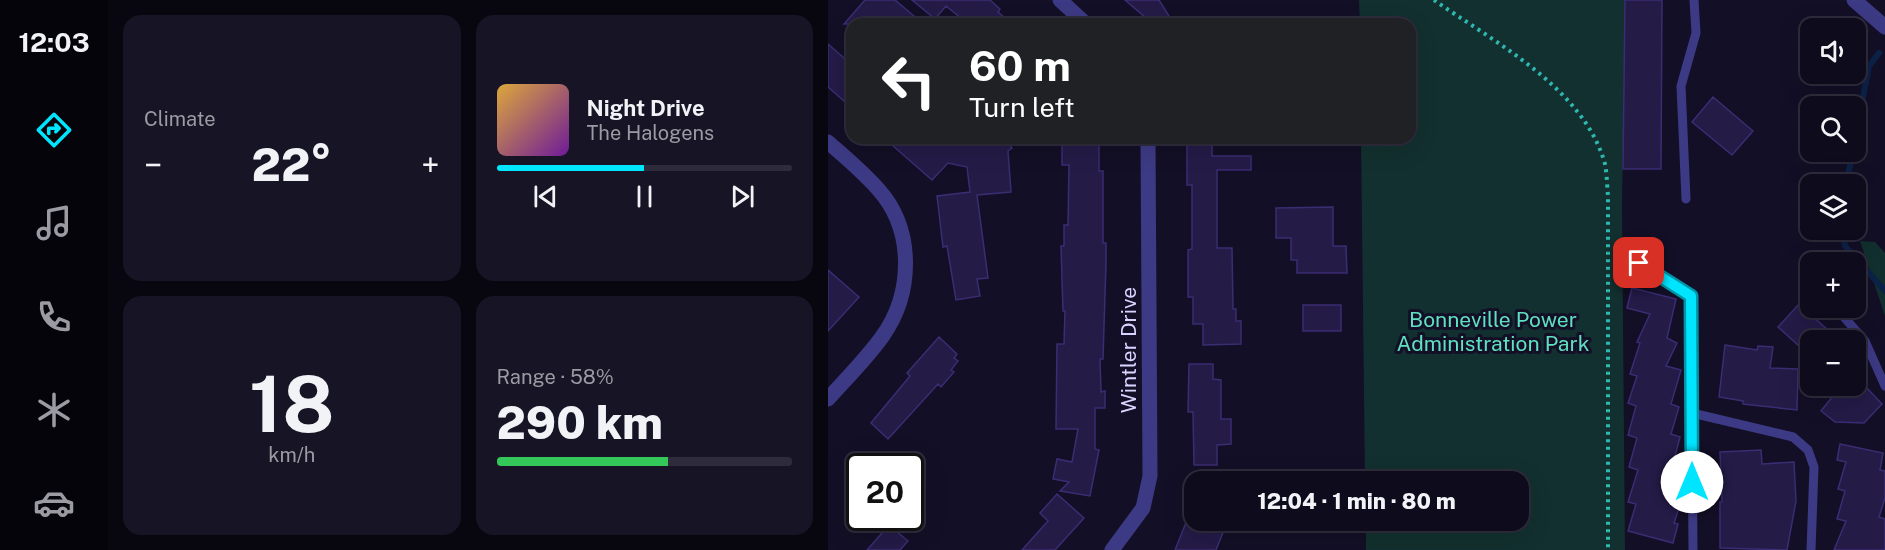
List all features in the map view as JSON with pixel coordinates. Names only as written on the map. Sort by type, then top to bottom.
[{"type":"street","points":[[1060,0],[1080,18]]},
{"type":"street","points":[[1854,0],[1885,27]]},
{"type":"street","points":[[828,142],[879,189],[895,213],[904,236],[905,266],[900,304],[882,337],[828,399]]},
{"type":"street","name":"Wintler Drive","points":[[1112,550],[1143,508],[1150,476],[1148,144]]},
{"type":"lane","points":[[1686,199],[1681,86],[1696,33],[1694,0]]},
{"type":"lane","points":[[1639,263],[1691,296],[1693,550]]},
{"type":"lane","points":[[1845,318],[1865,341],[1880,365],[1885,386]]},
{"type":"lane","points":[[1692,413],[1792,436],[1808,450],[1814,467],[1811,550]]},
{"type":"path","points":[[1434,0],[1488,36],[1552,85],[1583,120],[1596,140],[1605,165],[1608,196],[1608,550]]},
{"type":"green space","name":"Bonneville Power Administration Park","points":[[1359,0],[1625,0],[1622,206],[1625,550],[1366,550],[1366,531],[1529,531],[1529,471],[1365,471],[1361,144],[1416,144],[1416,18],[1360,18]]},
{"type":"green space","points":[[1860,241],[1875,242],[1885,253],[1885,316],[1866,259],[1866,252],[1864,252]]},
{"type":"building","points":[[865,0],[895,0],[914,16],[912,18],[849,18]]},
{"type":"building","points":[[912,0],[990,0],[1000,9],[998,12],[1005,18],[961,18],[946,6],[934,18]]},
{"type":"building","points":[[1125,0],[1159,0],[1170,18],[1146,18]]},
{"type":"building","points":[[1625,0],[1662,0],[1661,169],[1623,169]]},
{"type":"building","points":[[828,44],[846,60],[846,103],[828,87]]},
{"type":"building","points":[[1713,97],[1753,131],[1732,155],[1692,122]]},
{"type":"building","points":[[891,144],[1009,144],[1012,148],[1008,151],[1011,192],[977,195],[988,278],[977,279],[980,296],[956,300],[947,246],[943,247],[937,196],[970,192],[967,167],[948,163],[932,180]]},
{"type":"building","points":[[1062,144],[1099,144],[1099,171],[1103,171],[1103,243],[1106,243],[1103,359],[1100,359],[1101,392],[1105,391],[1105,408],[1095,408],[1095,449],[1099,450],[1090,496],[1060,491],[1069,482],[1053,479],[1057,459],[1072,462],[1078,429],[1056,429],[1057,344],[1064,344],[1065,311],[1063,311],[1061,246],[1064,246],[1064,225],[1068,225],[1069,165],[1062,165]]},
{"type":"building","points":[[1187,144],[1212,144],[1212,156],[1251,156],[1251,170],[1217,170],[1217,248],[1232,248],[1233,309],[1236,309],[1236,321],[1241,321],[1241,344],[1203,345],[1203,324],[1193,324],[1193,297],[1188,297],[1188,250],[1192,249],[1192,185],[1187,185]]},
{"type":"building","points":[[1333,207],[1333,246],[1346,246],[1347,273],[1297,273],[1297,260],[1291,260],[1291,238],[1276,238],[1276,208]]},
{"type":"building","points":[[828,270],[859,297],[828,331]]},
{"type":"building","points":[[1632,288],[1676,299],[1667,338],[1677,343],[1666,366],[1681,370],[1671,404],[1679,407],[1671,434],[1680,437],[1672,468],[1679,470],[1670,501],[1680,505],[1674,523],[1678,524],[1673,543],[1628,531],[1636,504],[1628,502],[1638,470],[1629,467],[1637,438],[1628,435],[1636,406],[1628,403],[1637,376],[1630,374],[1640,343],[1637,342],[1650,314],[1627,308]]},
{"type":"building","points":[[1799,304],[1800,318],[1815,318],[1828,330],[1800,330],[1800,347],[1778,327]]},
{"type":"building","points":[[1303,305],[1341,305],[1341,331],[1303,331]]},
{"type":"building","points":[[939,337],[957,354],[954,358],[958,361],[951,370],[954,372],[941,387],[938,384],[888,439],[871,423],[910,376],[907,373]]},
{"type":"building","points":[[1725,345],[1757,350],[1758,346],[1773,347],[1770,368],[1798,369],[1797,410],[1743,404],[1743,401],[1719,397]]},
{"type":"building","points":[[1189,364],[1213,364],[1213,379],[1221,380],[1221,419],[1231,419],[1231,444],[1217,445],[1217,465],[1194,465],[1193,412],[1188,412]]},
{"type":"building","points":[[1866,387],[1882,404],[1864,423],[1835,422],[1821,411],[1833,396],[1866,396]]},
{"type":"building","points":[[1840,444],[1883,453],[1880,470],[1885,471],[1885,498],[1879,517],[1885,519],[1885,550],[1834,550],[1846,521],[1837,519],[1845,491],[1838,489],[1846,462],[1837,460]]},
{"type":"building","points":[[1761,450],[1762,464],[1794,462],[1796,501],[1787,550],[1720,548],[1720,502],[1722,502],[1720,452]]},
{"type":"building","points":[[1057,494],[1084,518],[1055,550],[1022,550],[1048,521],[1040,513]]},
{"type":"building","points":[[1184,528],[1184,531],[1224,531],[1216,550],[1175,550]]},
{"type":"building","points":[[884,531],[896,531],[908,541],[900,550],[867,550]]},
{"type":"waterway","points":[[1863,96],[1869,66],[1879,53]]},
{"type":"waterway","points":[[1848,174],[1851,162]]},
{"type":"waterway","points":[[1844,240],[1845,246],[1885,291]]},
{"type":"route","points":[[1639,263],[1691,296],[1692,482]]}]
